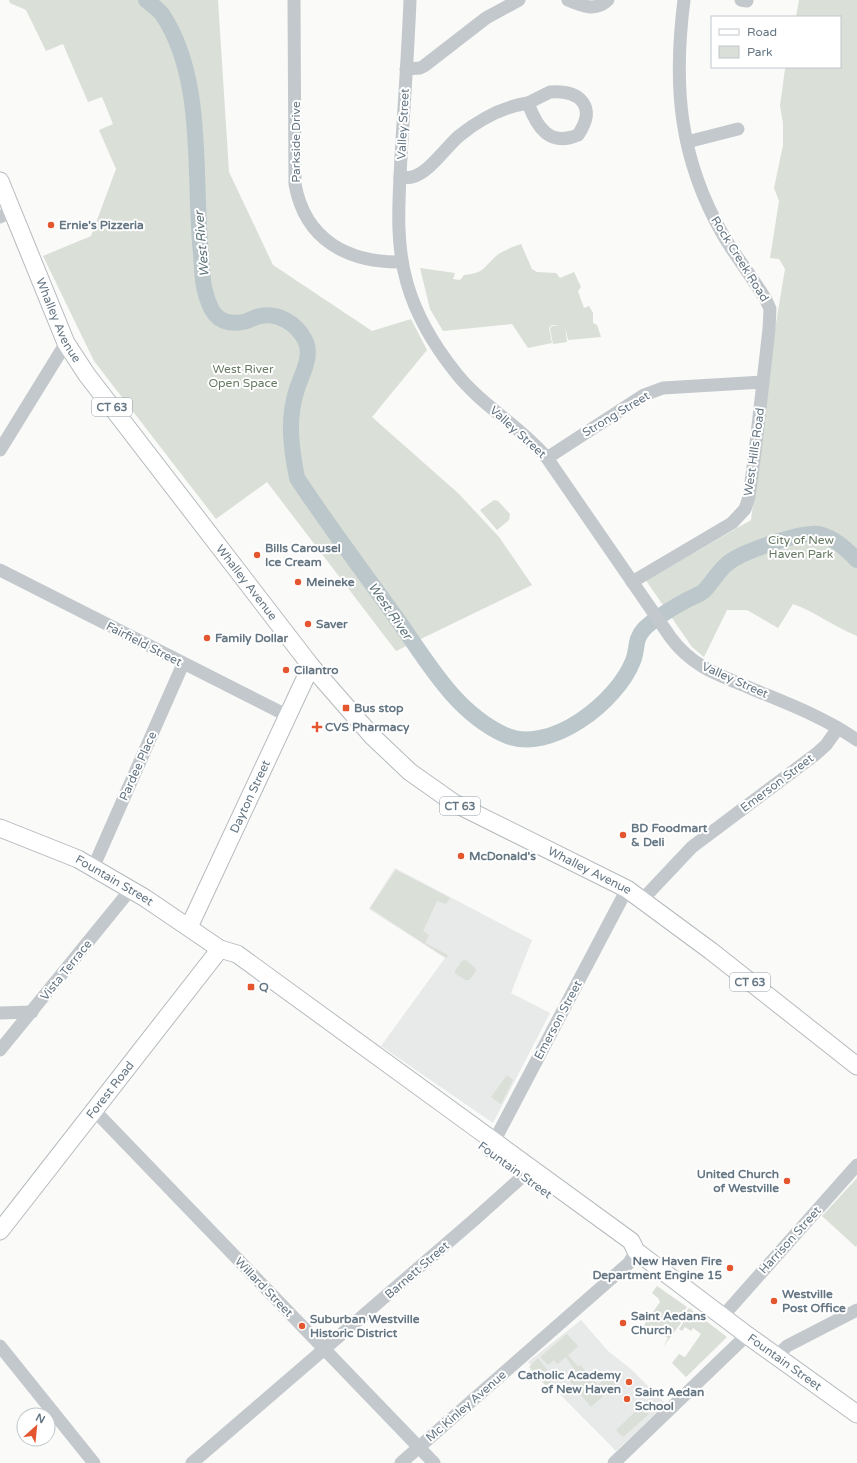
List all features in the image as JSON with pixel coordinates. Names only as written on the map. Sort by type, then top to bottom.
[{"type":"main road","name":"Whalley Avenue","points":[[0,181],[6,214],[66,343],[92,381],[310,666],[372,736],[410,772],[439,794],[505,830],[627,889],[711,951],[857,1066]]},
{"type":"main road","name":"Dayton Street","points":[[189,927],[310,666]]},
{"type":"main road","name":"Fountain Street","points":[[0,828],[56,849],[131,889],[189,927],[220,949],[231,964],[303,1009],[491,1147],[631,1241],[636,1251],[747,1335],[857,1414]]},
{"type":"main road","name":"Forest Road","points":[[0,1231],[220,949]]},
{"type":"street","name":"Parkside Drive","points":[[294,0],[295,184],[304,214],[312,227],[330,244],[347,252],[380,261],[402,262]]},
{"type":"street","name":"Valley Street","points":[[410,0],[400,177],[399,226],[402,262],[407,285],[424,324],[456,373],[484,401],[532,442],[547,458],[671,638],[687,657],[698,665],[803,710],[838,728],[857,740]]},
{"type":"street","points":[[406,69],[420,68],[424,66],[486,18],[519,0]]},
{"type":"street","points":[[568,0],[589,7],[598,7],[608,0]]},
{"type":"street","name":"Rock Creek Road","points":[[684,0],[678,59],[681,107],[687,142],[700,189],[723,235],[762,293],[770,309]]},
{"type":"street","points":[[400,177],[412,177],[421,173],[460,136],[493,113],[507,107],[528,103],[550,92],[567,92],[582,100],[586,107],[587,118],[578,135],[568,140],[559,139],[550,136],[538,126],[528,103]]},
{"type":"street","points":[[687,142],[738,129]]},
{"type":"street","name":"West Hills Road","points":[[632,582],[732,523],[745,509],[749,497],[769,329],[770,309]]},
{"type":"street","points":[[0,450],[66,343]]},
{"type":"street","name":"Strong Street","points":[[547,458],[644,395],[655,390],[663,388],[763,382]]},
{"type":"street","name":"Fairfield Street","points":[[0,570],[288,716]]},
{"type":"street","name":"Pardee Place","points":[[92,868],[183,664]]},
{"type":"street","name":"Emerson Street","points":[[642,900],[692,847],[816,754],[826,745],[838,728]]},
{"type":"street","name":"Vista Terrace","points":[[0,1050],[131,889]]},
{"type":"street","name":"Emerson Street","points":[[491,1147],[627,889]]},
{"type":"street","points":[[0,1013],[32,1012]]},
{"type":"street","name":"Willard Street","points":[[94,1110],[434,1463]]},
{"type":"street","name":"Harrison Street","points":[[723,1316],[857,1165]]},
{"type":"street","name":"Barnett Street","points":[[192,1463],[527,1172]]},
{"type":"street","name":"Mc Kinley Avenue","points":[[401,1463],[629,1263],[636,1251]]},
{"type":"street","points":[[777,1356],[787,1346],[857,1310]]},
{"type":"street","points":[[614,1463],[747,1335]]},
{"type":"street","points":[[0,1346],[94,1463]]},
{"type":"shaded area","points":[[395,868],[532,940],[511,993],[550,1013],[493,1123],[381,1046],[445,958],[369,909]]},
{"type":"shaded area","points":[[581,1320],[608,1351],[632,1370],[666,1404],[616,1451],[528,1362]]},
{"type":"green space","name":"West River Open Space","points":[[9,0],[218,0],[229,172],[273,265],[372,331],[411,319],[427,350],[372,417],[459,494],[499,537],[532,585],[396,651],[267,482],[216,519],[94,361],[43,256],[91,236],[116,169],[99,130],[113,124],[102,97],[88,102],[63,44],[46,51],[26,10],[10,3]]},
{"type":"green space","name":"City of New Haven Park","points":[[799,0],[857,0],[857,636],[793,604],[778,628],[747,610],[727,610],[704,657],[692,647],[647,580],[751,520],[774,335],[785,269],[779,259],[770,258],[779,201],[774,188],[783,145],[783,123],[780,106],[785,69],[841,68],[841,16],[796,16]]},
{"type":"green space","points":[[521,244],[532,269],[537,272],[556,273],[560,278],[574,272],[581,287],[578,291],[584,308],[589,306],[593,313],[593,323],[597,325],[601,337],[568,340],[565,326],[567,342],[553,344],[550,329],[552,326],[560,325],[552,325],[549,328],[552,343],[528,348],[512,324],[443,331],[430,309],[420,268],[455,273],[453,279],[460,280],[464,275],[482,270],[500,253]]},
{"type":"green space","points":[[494,500],[498,501],[510,514],[509,520],[497,530],[480,510]]},
{"type":"green space","points":[[396,870],[450,898],[446,904],[437,901],[423,931],[429,935],[425,943],[448,955],[446,958],[370,908]]},
{"type":"green space","points":[[466,960],[475,968],[476,971],[469,980],[465,980],[455,973],[462,961]]},
{"type":"green space","points":[[507,1075],[513,1080],[501,1104],[491,1097]]},
{"type":"green space","points":[[857,1178],[857,1245],[856,1247],[822,1216]]},
{"type":"green space","points":[[657,1286],[687,1307],[681,1316],[681,1323],[663,1347],[668,1338],[651,1325],[649,1327],[644,1325],[660,1302],[652,1293]]},
{"type":"green space","points":[[689,1308],[727,1337],[686,1377],[672,1363],[679,1354],[685,1357],[701,1334],[693,1328],[691,1331],[685,1327],[682,1331],[679,1329],[683,1323],[683,1316]]},
{"type":"green space","points":[[567,1334],[578,1346],[568,1355],[578,1367],[580,1365],[598,1385],[605,1378],[618,1383],[591,1407],[569,1380],[577,1373],[566,1357],[557,1364],[554,1360],[548,1365],[540,1357]]},
{"type":"green space","points":[[538,1358],[548,1371],[545,1374],[551,1382],[546,1386],[529,1367]]},
{"type":"green space","points":[[640,1407],[649,1414],[623,1437],[616,1430]]},
{"type":"waterway","name":"West River","points":[[146,0],[162,14],[176,40],[186,68],[192,99],[195,130],[202,274],[204,287],[211,309],[220,319],[226,322],[234,323],[243,322],[260,316],[274,316],[286,320],[302,334],[308,352],[306,364],[294,400],[291,422],[293,455],[297,478],[442,683],[471,713],[487,725],[505,735],[523,739],[542,738],[561,731],[580,721],[613,693],[625,677],[633,661],[637,641],[644,629],[664,613],[704,591],[721,570],[734,559],[757,548],[772,543],[799,536],[819,534],[835,541],[857,560]]},
{"type":"place","name":"Ernie's Pizzeria","points":[[51,225]]},
{"type":"place","name":"Bills Carousel Ice Cream","points":[[257,555]]},
{"type":"place","name":"Meineke","points":[[298,582]]},
{"type":"place","name":"Saver","points":[[308,624]]},
{"type":"place","name":"Family Dollar","points":[[207,638]]},
{"type":"place","name":"Cilantro","points":[[286,670]]},
{"type":"place","name":"Bus stop","points":[[346,708]]},
{"type":"place","name":"CVS Pharmacy","points":[[317,727]]},
{"type":"place","name":"BD Foodmart & Deli","points":[[623,835]]},
{"type":"place","name":"McDonald's","points":[[461,856]]},
{"type":"place","name":"Q","points":[[251,987]]},
{"type":"place","name":"United Church of Westville","points":[[787,1181]]},
{"type":"place","name":"New Haven Fire Department Engine 15","points":[[730,1268]]},
{"type":"place","name":"Westville Post Office","points":[[774,1301]]},
{"type":"place","name":"Saint Aedans Church","points":[[623,1323]]},
{"type":"place","name":"Suburban Westville Historic District","points":[[302,1326]]},
{"type":"place","name":"Catholic Academy of New Haven","points":[[629,1382]]},
{"type":"place","name":"Saint Aedan School","points":[[627,1399]]}]
